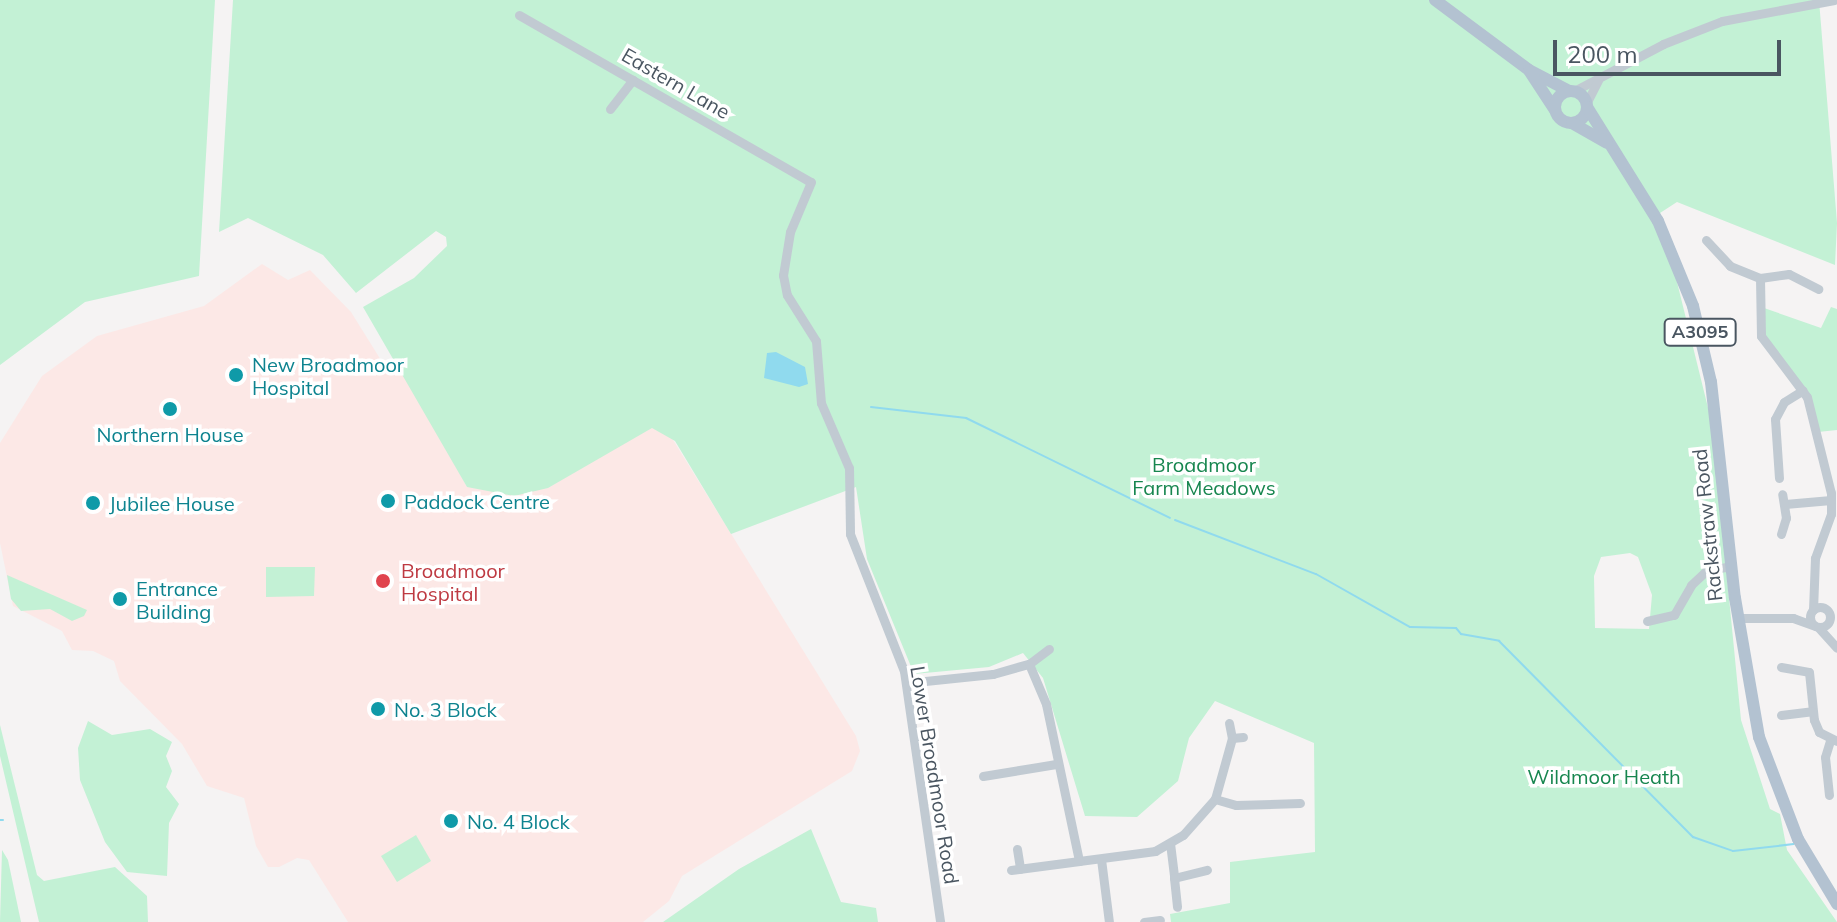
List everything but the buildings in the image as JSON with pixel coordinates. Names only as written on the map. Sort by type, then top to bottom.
[{"type":"main road","points":[[1435,0],[1529,70],[1572,91],[1587,105],[1584,117],[1572,123],[1556,113],[1529,70]]},
{"type":"main road","points":[[1556,113],[1558,98],[1572,91]]},
{"type":"main road","name":"Rackstraw Road","points":[[1587,105],[1658,221],[1693,306],[1713,396],[1738,618],[1769,769],[1798,839],[1837,904]]},
{"type":"main road","name":"Rackstraw Road","points":[[1572,123],[1609,145]]},
{"type":"street","points":[[1572,91],[1663,44],[1722,21],[1834,0]]},
{"type":"street","name":"Eastern Lane","points":[[519,15],[812,185]]},
{"type":"street","points":[[1587,105],[1600,77]]},
{"type":"street","points":[[610,109],[633,80]]},
{"type":"street","name":"Lower Broadmoor Road","points":[[812,185],[790,232],[783,275],[787,295],[816,341],[824,415],[849,468],[850,534],[906,683],[940,922]]},
{"type":"street","points":[[1706,240],[1730,266],[1760,278],[1789,274],[1818,289]]},
{"type":"street","points":[[1760,278],[1761,336],[1803,390],[1831,500],[1815,558],[1812,610],[1816,626]]},
{"type":"street","points":[[1779,478],[1775,419],[1784,402],[1803,390]]},
{"type":"street","points":[[1781,534],[1783,499],[1831,500]]},
{"type":"street","points":[[1647,621],[1674,615],[1691,585],[1707,570],[1732,566]]},
{"type":"street","points":[[1815,588],[1829,609],[1834,644]]},
{"type":"street","points":[[1793,618],[1812,610],[1829,609]]},
{"type":"street","points":[[1738,618],[1793,618],[1816,626],[1834,644]]},
{"type":"street","points":[[1816,626],[1832,621]]},
{"type":"street","points":[[906,683],[993,674],[1029,664],[1049,649]]},
{"type":"street","points":[[1029,664],[1046,704],[1056,764],[1079,861]]},
{"type":"street","points":[[1781,667],[1809,672],[1812,711],[1819,732],[1834,741],[1825,757],[1829,795]]},
{"type":"street","points":[[1781,715],[1812,711]]},
{"type":"street","points":[[1017,849],[1015,870],[1155,851],[1170,843],[1202,817],[1215,799],[1232,738],[1229,723]]},
{"type":"street","points":[[1232,738],[1243,737]]},
{"type":"street","points":[[983,776],[998,780],[1056,764]]},
{"type":"street","points":[[1215,799],[1236,805],[1300,803]]},
{"type":"street","points":[[1170,843],[1177,907]]},
{"type":"street","points":[[1101,859],[1109,922]]},
{"type":"street","points":[[1174,878],[1207,870]]},
{"type":"street","points":[[1144,922],[1160,920]]},
{"type":"shaded area","name":"Broadmoor Hospital","points":[[262,264],[288,280],[310,270],[351,312],[384,365],[400,363],[467,487],[548,488],[640,431],[652,428],[670,435],[856,736],[860,751],[852,771],[682,876],[669,901],[643,922],[348,922],[309,860],[297,858],[279,867],[268,867],[256,846],[244,798],[207,786],[182,744],[120,681],[114,661],[93,651],[72,650],[62,631],[13,606],[0,543],[0,443],[42,376],[97,336],[204,306]]},
{"type":"green space","points":[[0,0],[215,0],[199,276],[85,302],[0,365]]},
{"type":"green space","points":[[233,0],[1819,0],[1837,223],[1835,265],[1677,202],[1660,213],[1712,424],[1741,720],[1770,809],[1780,814],[1787,850],[1837,922],[1171,922],[1170,914],[1230,903],[1230,862],[1315,852],[1314,743],[1215,701],[1189,738],[1178,781],[1137,817],[1085,816],[1043,678],[1023,653],[989,667],[914,674],[867,559],[856,487],[731,534],[675,441],[652,428],[548,488],[514,496],[467,487],[363,307],[414,278],[447,246],[446,237],[436,231],[356,293],[323,255],[248,218],[219,232]],"holes":[[[1630,553],[1638,557],[1652,595],[1649,629],[1595,628],[1594,576],[1601,557]]]},
{"type":"green space","points":[[1831,307],[1837,309],[1837,430],[1818,432],[1809,394],[1762,335],[1764,308],[1821,328]]},
{"type":"green space","points":[[266,567],[315,567],[314,596],[266,597]]},
{"type":"green space","points":[[7,575],[87,610],[84,616],[72,621],[50,609],[21,611],[11,599]]},
{"type":"green space","points":[[88,721],[112,735],[150,729],[172,742],[166,756],[172,771],[166,787],[179,804],[169,823],[167,876],[127,872],[105,842],[80,780],[78,748]]},
{"type":"green space","points":[[0,725],[37,875],[44,881],[115,867],[147,896],[148,922],[39,922],[0,756]]},
{"type":"green space","points":[[811,829],[841,902],[876,908],[878,922],[663,922],[739,869]]},
{"type":"green space","points":[[416,835],[431,861],[397,882],[381,856]]},
{"type":"green space","points":[[2,850],[8,860],[21,922],[0,922]]},
{"type":"water","points":[[776,352],[805,367],[808,384],[799,387],[764,378],[767,353]]},
{"type":"waterway","points":[[871,407],[966,418],[1170,518]]},
{"type":"waterway","points":[[1175,520],[1316,574],[1410,627],[1456,628],[1461,634],[1499,641],[1693,837],[1733,851],[1794,844]]},
{"type":"place","name":"New Broadmoor Hospital","points":[[236,375]]},
{"type":"place","name":"Northern House","points":[[170,409]]},
{"type":"place","name":"Paddock Centre","points":[[388,501]]},
{"type":"place","name":"Jubilee House","points":[[93,503]]},
{"type":"place","name":"Broadmoor Hospital","points":[[383,581]]},
{"type":"place","name":"Entrance Building","points":[[120,599]]},
{"type":"place","name":"No. 3 Block","points":[[378,709]]},
{"type":"place","name":"No. 4 Block","points":[[451,821]]},
{"type":"park label","name":"Broadmoor Farm Meadows","points":[[1204,476]]},
{"type":"park label","name":"Wildmoor Heath","points":[[1604,776]]}]
